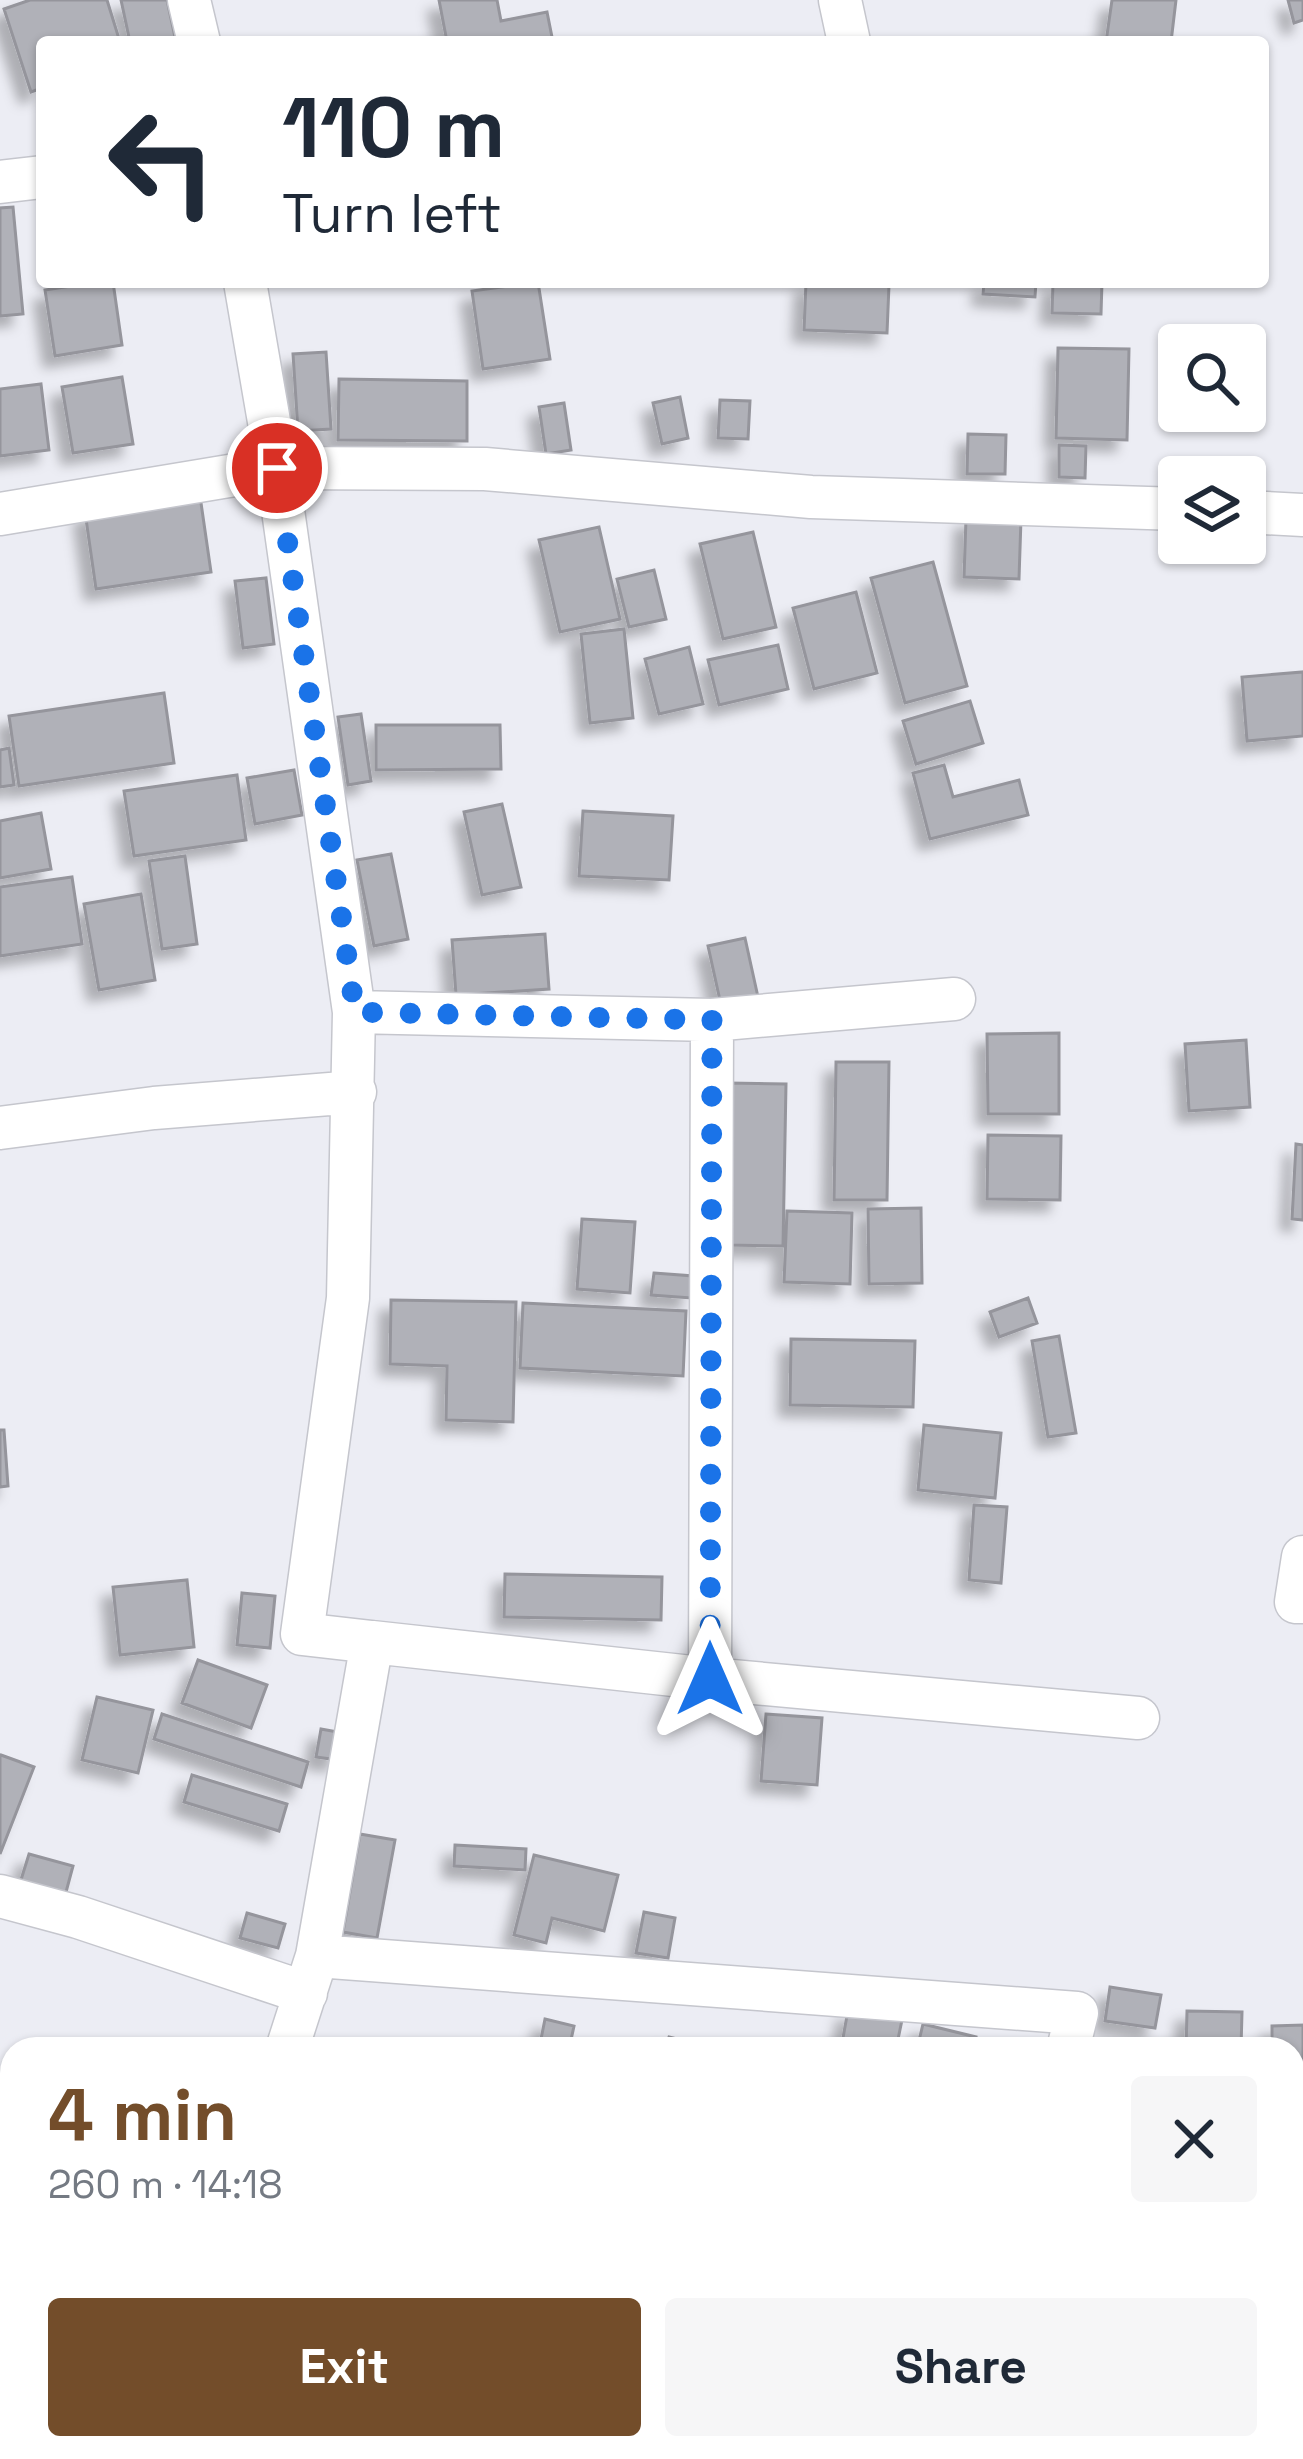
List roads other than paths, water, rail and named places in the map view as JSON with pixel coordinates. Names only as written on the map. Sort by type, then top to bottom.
[{"type":"street","points":[[189,0],[198,36]]},
{"type":"street","points":[[840,0],[848,36]]},
{"type":"street","points":[[0,182],[36,178]]},
{"type":"street","points":[[246,288],[277,468],[355,1012],[348,1298],[302,1634],[710,1679],[1138,1718]]},
{"type":"street","points":[[0,514],[277,468],[485,469],[812,497],[1158,508]]},
{"type":"street","points":[[1266,513],[1303,515]]},
{"type":"street","points":[[355,1012],[712,1020],[953,999]]},
{"type":"street","points":[[710,1679],[712,1020]]},
{"type":"street","points":[[0,1128],[154,1108],[356,1092]]},
{"type":"street","points":[[1303,1557],[1296,1603],[1303,1602]]},
{"type":"street","points":[[291,2037],[311,1974],[372,1642]]},
{"type":"street","points":[[0,1896],[311,1974],[1077,2013],[1071,2037]]}]
